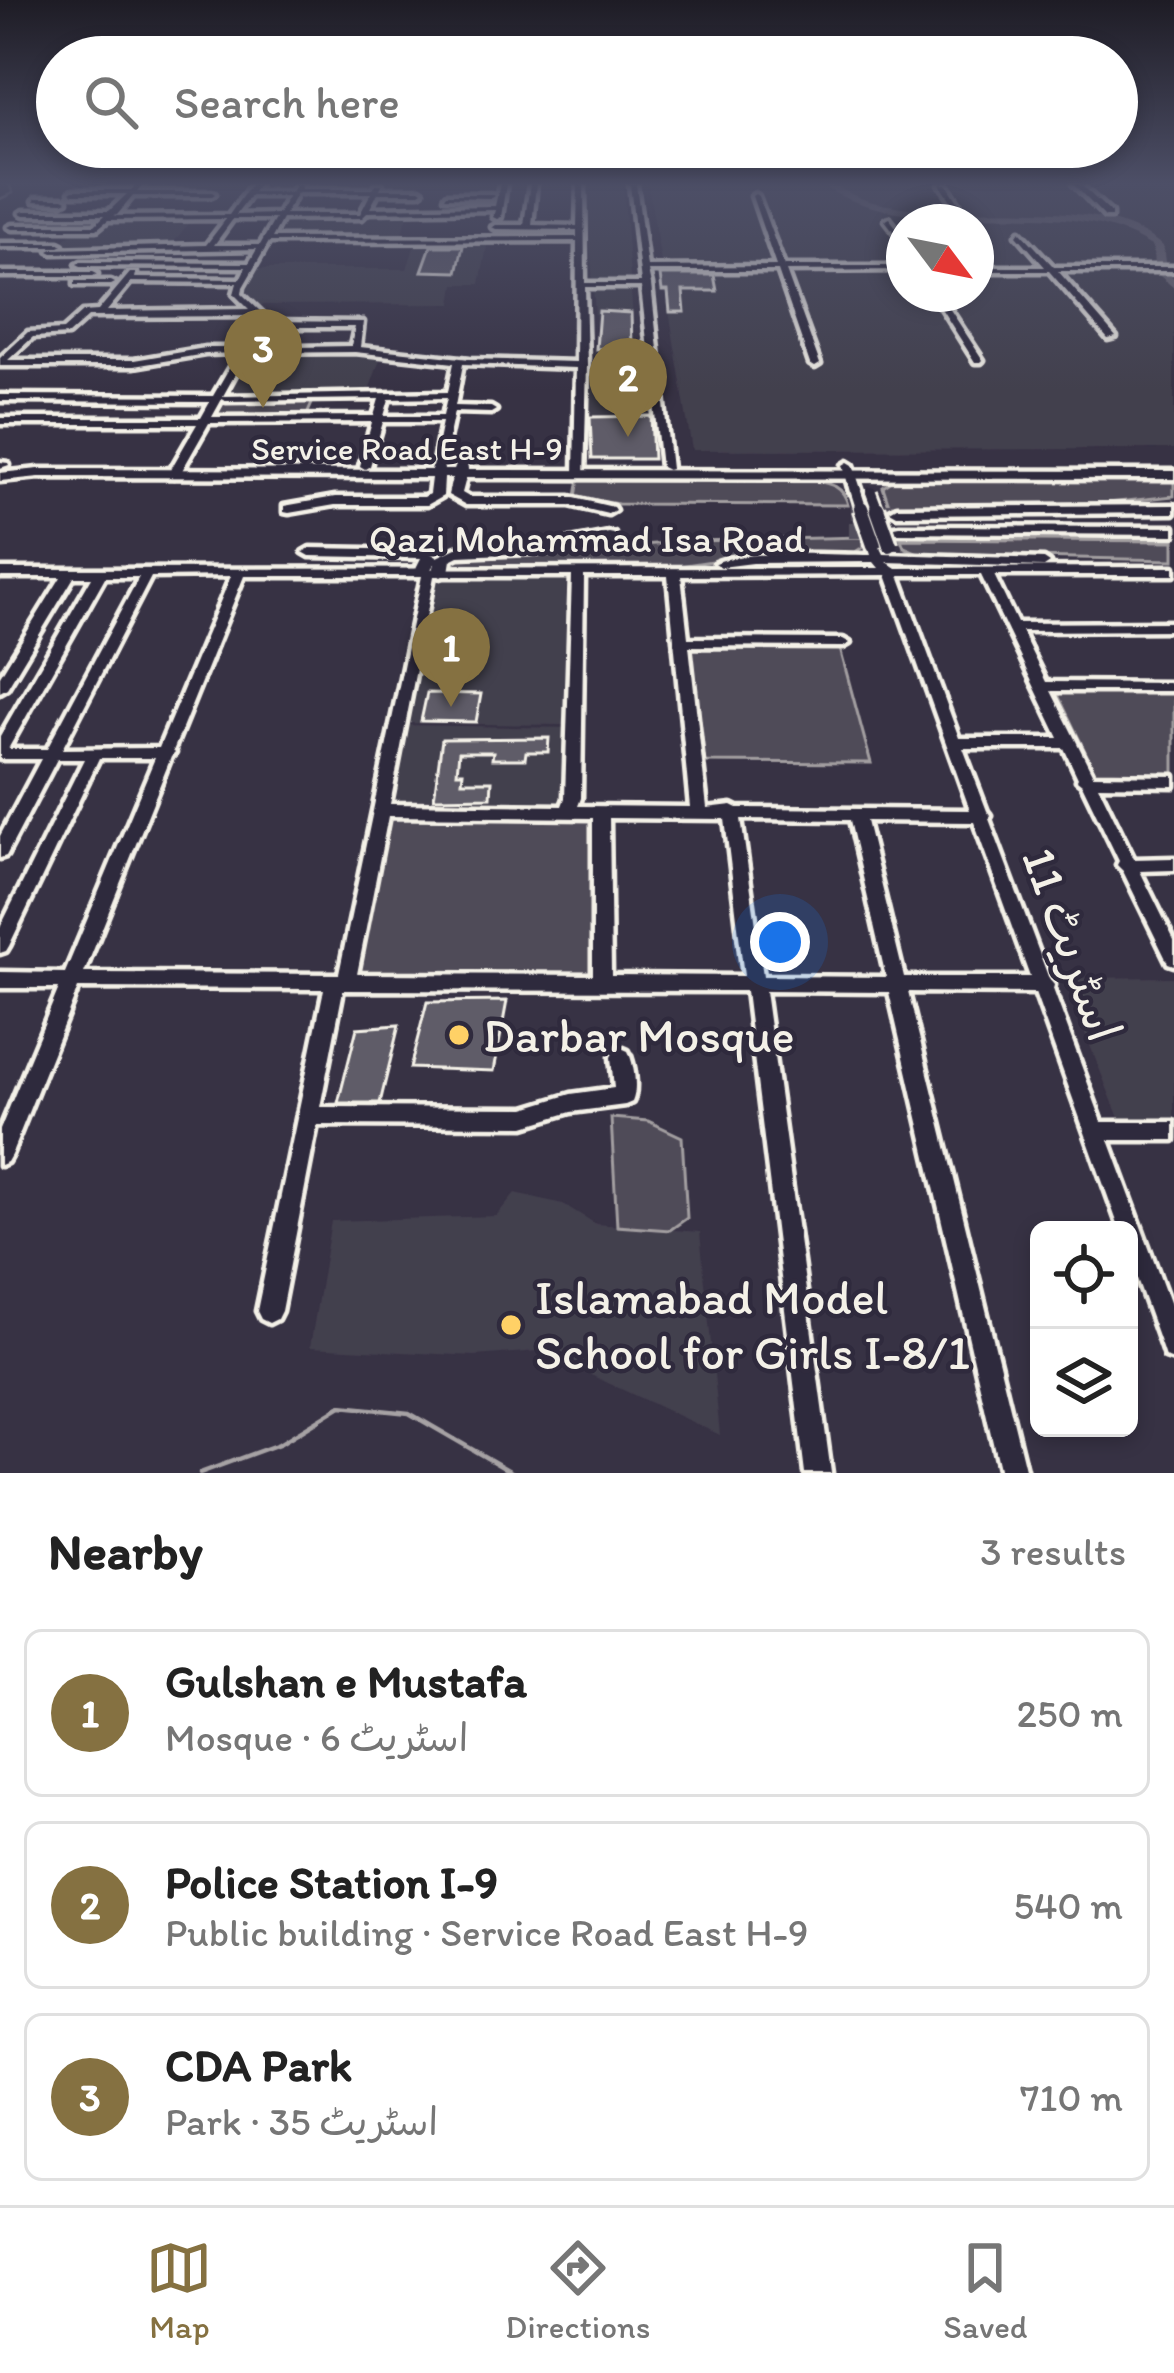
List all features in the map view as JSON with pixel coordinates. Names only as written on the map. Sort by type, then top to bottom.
[{"type":"main road","name":"Service Road East H-9","points":[[274,471],[364,466],[438,471]]},
{"type":"main road","name":"Service Road East H-9","points":[[580,471],[667,467],[856,470],[903,476],[1174,471]]},
{"type":"main road","name":"Service Road East H-9","points":[[2,470],[806,476],[856,470]]},
{"type":"main road","points":[[462,470],[455,495],[466,501],[570,501],[608,510]]},
{"type":"main road","points":[[856,470],[1174,471]]},
{"type":"main road","points":[[289,509],[335,501],[427,501],[436,496],[438,471]]},
{"type":"main road","points":[[806,476],[864,492],[880,481],[903,476]]},
{"type":"main road","points":[[897,511],[1174,505]]},
{"type":"main road","points":[[900,530],[1174,533]]},
{"type":"main road","points":[[430,572],[456,552],[550,548],[609,537]]},
{"type":"main road","points":[[310,552],[425,554],[431,559],[430,572]]},
{"type":"street","points":[[30,274],[51,253]]},
{"type":"street","points":[[72,274],[91,253]]},
{"type":"street","points":[[111,279],[136,253]]},
{"type":"street","points":[[166,265],[175,253]]},
{"type":"street","points":[[257,318],[238,294],[260,253]]},
{"type":"street","points":[[580,471],[581,253]]},
{"type":"street","points":[[643,253],[667,467]]},
{"type":"street","points":[[774,253],[814,364]]},
{"type":"street","points":[[1036,253],[1112,337]]},
{"type":"street","points":[[81,264],[252,265]]},
{"type":"street","points":[[645,269],[886,268]]},
{"type":"street","points":[[994,268],[1174,268]]},
{"type":"street","points":[[0,274],[111,279]]},
{"type":"street","points":[[100,314],[131,278],[160,274]]},
{"type":"street","points":[[40,283],[131,278],[242,280]]},
{"type":"street","points":[[582,285],[647,285]]},
{"type":"street","points":[[276,349],[293,311]]},
{"type":"street","points":[[947,312],[978,360]]},
{"type":"street","points":[[2,361],[31,334],[65,333],[82,316],[100,314],[257,318],[288,324],[338,319],[361,325],[355,349]]},
{"type":"street","points":[[177,470],[221,398],[257,318]]},
{"type":"street","points":[[326,349],[338,319]]},
{"type":"street","points":[[2,361],[134,363],[244,349],[355,349],[458,361],[582,364]]},
{"type":"street","points":[[438,471],[458,361]]},
{"type":"street","points":[[0,398],[452,395]]},
{"type":"street","points":[[364,466],[385,396]]},
{"type":"street","points":[[0,421],[378,420],[490,410]]},
{"type":"street","name":"اسٹریٹ 11","points":[[856,470],[1174,1348]]},
{"type":"street","points":[[886,557],[1024,560],[1072,571]]},
{"type":"street","name":"Qazi Mohammad Isa Road","points":[[0,573],[704,571],[886,557],[985,570],[1174,571]]},
{"type":"street","points":[[985,570],[1174,958]]},
{"type":"street","points":[[568,810],[573,798],[578,571]]},
{"type":"street","points":[[674,571],[699,812]]},
{"type":"street","points":[[0,688],[70,572]]},
{"type":"street","points":[[101,572],[0,751],[166,753]]},
{"type":"street","points":[[0,852],[148,572]]},
{"type":"street","points":[[0,1155],[75,982],[239,572]]},
{"type":"street","points":[[269,1311],[430,572]]},
{"type":"street","points":[[1012,627],[1174,626]]},
{"type":"street","points":[[681,642],[842,643]]},
{"type":"street","points":[[1040,686],[1174,687]]},
{"type":"street","points":[[956,743],[1069,743]]},
{"type":"street","points":[[0,946],[94,753]]},
{"type":"street","points":[[1085,780],[1174,781]]},
{"type":"street","points":[[381,810],[983,816]]},
{"type":"street","points":[[601,811],[602,984]]},
{"type":"street","points":[[732,811],[818,1473]]},
{"type":"street","points":[[856,813],[1012,1473]]},
{"type":"street","points":[[1125,865],[1174,864]]},
{"type":"street","points":[[0,980],[1045,985]]},
{"type":"street","points":[[309,1116],[525,1118],[571,1103],[625,1096],[621,1058]]},
{"type":"street","points":[[1098,1131],[1174,1131]]},
{"type":"shaded area","points":[[412,253],[486,253],[480,284],[455,284],[452,304],[260,305],[243,292],[255,269],[407,269]]},
{"type":"shaded area","points":[[591,253],[628,253],[635,346],[649,415],[589,415],[596,329]]},
{"type":"shaded area","points":[[659,253],[886,253],[886,312],[994,312],[994,253],[1174,253],[1174,449],[692,450]]},
{"type":"shaded area","points":[[249,354],[382,354],[367,396],[227,396]]},
{"type":"shaded area","points":[[222,399],[314,399],[306,417],[211,418]]},
{"type":"shaded area","points":[[579,478],[807,479],[838,488],[848,505],[618,504],[576,497]]},
{"type":"shaded area","points":[[895,479],[1174,480],[1174,496],[1108,503],[889,505],[883,487]]},
{"type":"shaded area","points":[[862,537],[863,547],[852,554],[745,556],[679,566],[448,568],[454,559],[695,541]]},
{"type":"shaded area","points":[[901,539],[1174,541],[1174,560],[923,555],[904,547]]},
{"type":"shaded area","points":[[431,574],[567,574],[564,725],[404,723]]},
{"type":"shaded area","points":[[687,644],[839,645],[871,763],[702,762]]},
{"type":"shaded area","points":[[1056,691],[1174,691],[1174,774],[1096,774]]},
{"type":"shaded area","points":[[398,725],[575,728],[568,810],[381,810]]},
{"type":"shaded area","points":[[386,811],[601,811],[602,984],[355,980]]},
{"type":"shaded area","points":[[1174,977],[1174,1122],[1121,1123],[1063,978]]},
{"type":"shaded area","points":[[611,1118],[648,1121],[682,1137],[687,1218],[670,1230],[617,1226]]},
{"type":"shaded area","name":"Islamabad Model School for Girls I-8/1","points":[[515,1193],[563,1204],[596,1224],[700,1232],[720,1435],[539,1351],[475,1356],[310,1347],[331,1221],[496,1216]]},
{"type":"building","points":[[429,253],[461,253],[457,272],[422,271]]},
{"type":"building","points":[[660,275],[714,275],[717,291],[683,291],[685,312],[670,312]]},
{"type":"building","points":[[599,311],[631,313],[632,347],[596,349]]},
{"type":"building","points":[[651,416],[653,459],[592,459],[590,417]]},
{"type":"building","points":[[427,693],[481,694],[476,722],[421,721]]},
{"type":"building","points":[[549,738],[548,752],[526,752],[525,759],[459,752],[457,772],[463,772],[462,781],[492,781],[491,797],[434,798],[442,739]]},
{"type":"building","name":"Darbar Mosque","points":[[507,1001],[494,1071],[410,1068],[427,1002]]},
{"type":"building","points":[[399,1025],[380,1103],[338,1103],[357,1028]]},
{"type":"waterway","points":[[1159,253],[1160,271],[1174,285]]},
{"type":"waterway","points":[[200,1473],[279,1444],[341,1406],[409,1413],[513,1473]]},
{"type":"tunnel","points":[[851,511],[897,511]]},
{"type":"tunnel","points":[[849,530],[900,530]]},
{"type":"place","name":"CDA Park","points":[[263,408]]},
{"type":"place","name":"Police Station I-9","points":[[628,437]]},
{"type":"place","name":"Gulshan e Mustafa","points":[[451,707]]},
{"type":"place","name":"Darbar Mosque","points":[[459,1035]]},
{"type":"place","name":"Islamabad Model School for Girls I-8/1","points":[[511,1325]]}]
